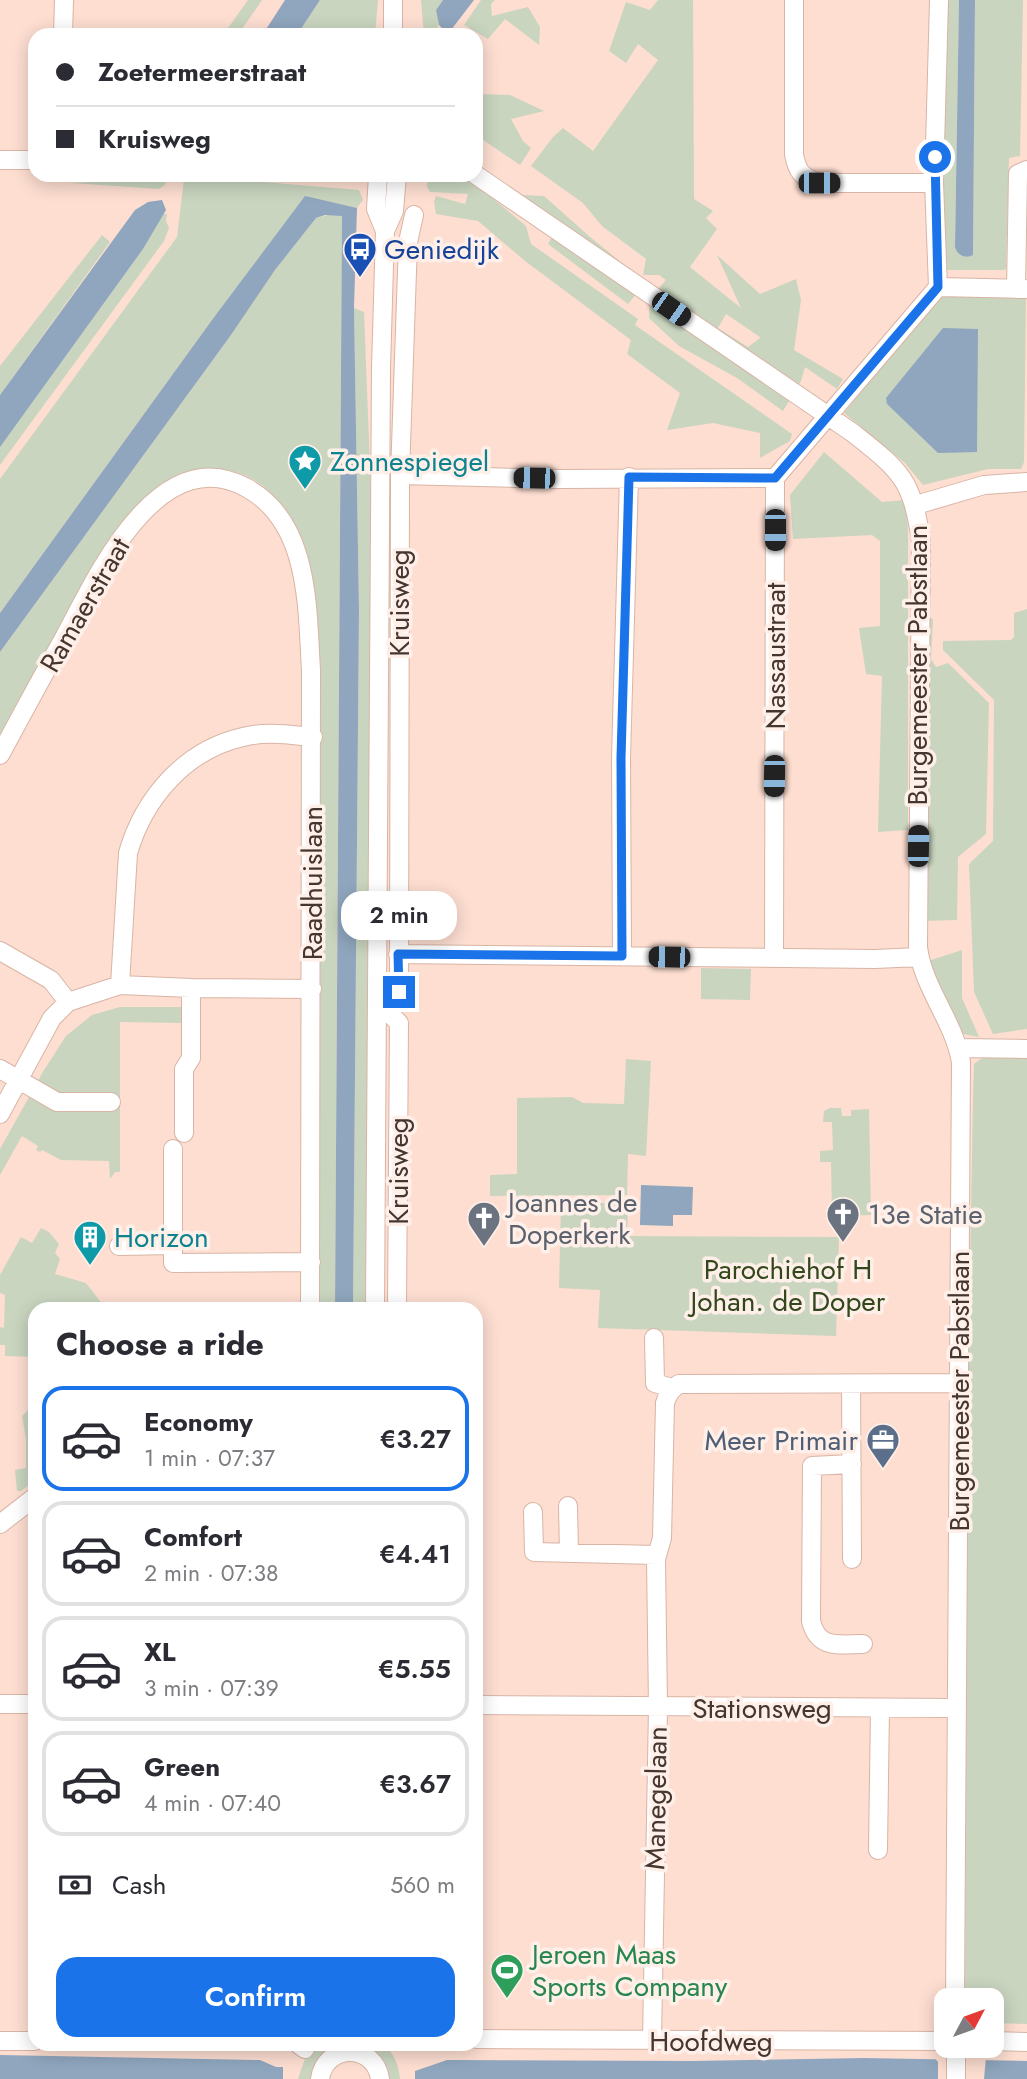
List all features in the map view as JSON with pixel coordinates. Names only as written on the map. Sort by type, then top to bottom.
[{"type":"street","points":[[63,28],[64,0]]},
{"type":"street","points":[[393,0],[393,28]]},
{"type":"street","points":[[794,0],[794,154],[797,170],[805,178],[819,183],[934,183]]},
{"type":"street","points":[[400,475],[560,479],[775,478],[938,287],[934,183],[939,0]]},
{"type":"street","points":[[0,160],[28,160]]},
{"type":"street","points":[[938,287],[1022,289],[1018,174],[1027,170]]},
{"type":"street","name":"Burgemeester Pabstlaan","points":[[483,180],[862,440],[895,468],[916,505],[921,541],[919,957],[923,972],[959,1048],[961,1062],[955,1988]]},
{"type":"street","name":"Kruisweg","points":[[378,182],[376,209],[386,231]]},
{"type":"street","name":"Kruisweg","points":[[375,1302],[380,381],[386,231],[394,211],[396,182]]},
{"type":"street","name":"Kruisweg","points":[[399,992],[400,475],[408,242],[414,215]]},
{"type":"street","name":"Ramaerstraat","points":[[0,755],[103,566],[139,517],[153,503],[187,481],[206,477],[237,483]]},
{"type":"street","points":[[622,956],[621,758],[629,477]]},
{"type":"street","name":"Nassaustraat","points":[[774,957],[775,478]]},
{"type":"street","points":[[916,505],[984,485],[1027,482]]},
{"type":"street","name":"Raadhuislaan","points":[[237,483],[273,507],[285,524],[301,572],[308,626],[313,737],[310,1302]]},
{"type":"street","points":[[120,985],[128,853],[133,835],[153,797],[168,780],[198,755],[222,743],[244,736],[264,734],[313,737]]},
{"type":"street","points":[[0,951],[51,980],[68,1002]]},
{"type":"street","points":[[398,954],[875,959],[919,957]]},
{"type":"street","points":[[0,1114],[52,1018],[68,1002],[120,985],[312,989]]},
{"type":"street","points":[[184,1133],[184,1069],[191,1058],[191,988]]},
{"type":"street","name":"Kruisweg","points":[[377,1001],[399,1023],[397,1302]]},
{"type":"street","points":[[959,1048],[1027,1049]]},
{"type":"street","points":[[0,1069],[57,1102],[111,1102]]},
{"type":"street","points":[[173,1149],[173,1263],[311,1262]]},
{"type":"street","points":[[119,1246],[173,1245]]},
{"type":"street","points":[[654,1338],[655,1382],[672,1388],[679,1384],[959,1383]]},
{"type":"street","points":[[850,1384],[852,1559]]},
{"type":"street","name":"Manegelaan","points":[[652,2040],[658,1708],[656,1555],[662,1538],[665,1403],[672,1388]]},
{"type":"street","points":[[852,1464],[812,1466],[811,1622],[814,1632],[829,1644],[863,1644]]},
{"type":"street","points":[[0,1524],[28,1502]]},
{"type":"street","points":[[569,1506],[569,1552]]},
{"type":"street","points":[[533,1512],[534,1552],[656,1555]]},
{"type":"street","points":[[0,1704],[28,1704]]},
{"type":"street","name":"Stationsweg","points":[[483,1705],[957,1708]]},
{"type":"street","points":[[878,1850],[880,1707]]},
{"type":"street","name":"Hoofdweg","points":[[483,2039],[883,2042],[934,2046]]},
{"type":"street","points":[[0,2041],[28,2041]]},
{"type":"street","points":[[1004,2041],[1027,2042]]},
{"type":"street","points":[[320,2079],[324,2066],[338,2051]]},
{"type":"street","points":[[363,2051],[376,2067],[380,2079]]},
{"type":"street","points":[[954,2058],[956,2079]]},
{"type":"green space","points":[[248,0],[262,0],[243,28],[228,28]]},
{"type":"green space","points":[[320,0],[378,0],[376,28],[302,28]]},
{"type":"green space","points":[[421,0],[443,0],[436,10],[439,25],[437,28],[423,28]]},
{"type":"green space","points":[[481,0],[495,0],[491,4],[492,16],[528,7],[540,27],[539,45],[505,19],[488,39],[483,36],[483,28],[469,28],[464,25]]},
{"type":"green space","points":[[658,0],[693,0],[694,199],[713,211],[706,218],[717,229],[690,267],[741,308],[717,255],[760,294],[796,279],[801,300],[794,350],[843,379],[837,389],[805,367],[801,381],[783,411],[737,378],[679,346],[649,318],[650,299],[666,280],[659,275],[643,275],[646,259],[602,226],[583,203],[531,166],[563,128],[593,151],[658,60],[638,44],[626,63],[609,51],[626,2],[650,10]],"holes":[[[726,314],[760,337],[748,347],[718,328]]]},
{"type":"green space","points":[[945,0],[959,0],[955,247],[959,254],[967,256],[973,254],[975,0],[1023,0],[1020,156],[1009,158],[1006,269],[1003,270],[942,270]]},
{"type":"green space","points":[[483,94],[510,95],[544,111],[511,119],[523,141],[531,148],[520,165],[483,140]]},
{"type":"green space","points":[[94,182],[166,182],[159,189],[70,183]]},
{"type":"green space","points":[[184,182],[264,182],[359,190],[363,200],[357,208],[305,197],[212,320],[0,613],[0,479],[177,237]]},
{"type":"green space","points":[[427,182],[473,182],[526,226],[531,244],[638,319],[635,325],[792,434],[790,441],[760,458],[760,433],[713,423],[667,430],[680,393],[627,354],[631,340],[525,261],[478,221],[436,214],[436,196],[465,204],[468,194],[430,192]]},
{"type":"green space","points":[[521,195],[544,196],[643,280],[638,292],[628,304],[548,244],[551,238],[575,247]]},
{"type":"green space","points":[[163,214],[167,214],[169,228],[164,241],[0,465],[0,446],[143,249]]},
{"type":"green space","points":[[333,214],[342,216],[335,1302],[316,1302],[320,835],[318,697],[301,543],[285,509],[277,499],[259,483],[247,477],[214,469],[173,479],[148,496],[125,522],[95,564],[0,737],[0,652],[231,335],[275,270],[316,218]]},
{"type":"green space","points":[[102,235],[110,242],[0,395],[0,366]]},
{"type":"green space","points":[[942,294],[1026,294],[1024,462],[1021,469],[988,469],[923,485],[905,463],[844,413]]},
{"type":"green space","points":[[354,308],[364,312],[371,493],[367,1302],[353,1302],[359,610]]},
{"type":"green space","points":[[824,452],[882,502],[904,500],[908,528],[908,830],[878,832],[882,676],[866,674],[859,628],[880,626],[880,541],[872,535],[793,539],[790,495]]},
{"type":"green space","points":[[1027,609],[1027,1029],[993,1034],[974,992],[969,864],[993,841],[994,700],[943,650],[943,641],[1011,640],[1014,637],[1014,613]]},
{"type":"green space","points":[[925,616],[933,619],[931,659],[936,667],[948,663],[989,703],[986,834],[958,857],[957,920],[922,921]]},
{"type":"green space","points":[[962,950],[962,998],[979,1037],[963,1034],[928,961]]},
{"type":"green space","points":[[701,968],[751,969],[750,1000],[701,999]]},
{"type":"green space","points":[[120,1007],[181,1007],[181,1023],[120,1022],[120,1172],[115,1172],[110,1179],[109,1161],[61,1160],[42,1150],[36,1150],[38,1146],[22,1136],[0,1175],[0,1149],[66,1036],[92,1015]]},
{"type":"green space","points":[[986,1055],[1027,1055],[1027,2024],[1004,2023],[1004,1988],[965,1988],[968,1389],[974,1064]]},
{"type":"green space","points":[[626,1059],[651,1061],[646,1156],[628,1154],[627,1195],[490,1196],[490,1175],[517,1174],[517,1098],[572,1097],[583,1103],[624,1104]]},
{"type":"green space","points":[[841,1108],[842,1116],[851,1116],[851,1110],[869,1109],[871,1215],[832,1216],[831,1162],[820,1162],[820,1151],[833,1150],[832,1122],[823,1122],[824,1111]]},
{"type":"green space","name":"Parochiehof H Johan. de Doper","points":[[561,1203],[628,1203],[627,1236],[839,1237],[836,1336],[598,1328],[600,1290],[559,1288]]},
{"type":"green space","points":[[41,1228],[49,1232],[59,1244],[55,1253],[60,1259],[55,1274],[86,1283],[101,1302],[28,1302],[28,1357],[5,1356],[5,1345],[0,1345],[0,1327],[4,1328],[5,1295],[0,1293],[0,1275],[21,1237],[32,1243]]},
{"type":"green space","points":[[28,1410],[28,1486],[17,1491],[15,1470],[26,1468],[26,1439],[22,1416]]},
{"type":"green space","points":[[328,2051],[317,2063],[312,2079],[298,2079],[307,2053]]},
{"type":"green space","points":[[373,2051],[390,2051],[400,2079],[387,2079],[382,2062]]},
{"type":"water","points":[[285,0],[320,0],[302,28],[267,28]]},
{"type":"water","points":[[443,0],[474,0],[453,28],[442,28],[439,25],[436,10]]},
{"type":"water","points":[[959,0],[975,0],[973,255],[967,257],[959,254],[955,247]]},
{"type":"water","points":[[305,196],[357,208],[354,308],[359,610],[353,1302],[335,1302],[342,216],[325,215],[316,218],[275,270],[231,335],[0,652],[0,613]]},
{"type":"water","points":[[162,200],[166,210],[143,249],[0,447],[0,395],[135,210],[148,202]]},
{"type":"water","points":[[943,328],[978,329],[977,452],[938,453],[887,404],[886,398]]},
{"type":"water","points":[[641,1185],[693,1187],[692,1215],[673,1215],[673,1226],[640,1225]]},
{"type":"water","points":[[0,2055],[260,2060],[283,2067],[283,2079],[0,2079]]},
{"type":"water","points":[[864,2058],[1027,2061],[1027,2079],[415,2079],[415,2071],[447,2060],[692,2061]]},
{"type":"pier","points":[[935,2058],[986,2058],[984,2079],[938,2079],[938,2062]]},
{"type":"place","name":"Geniedijk","points":[[360,279]]},
{"type":"place","name":"Zonnespiegel","points":[[305,491]]},
{"type":"place","name":"13e Statie","points":[[843,1244]]},
{"type":"place","name":"Joannes de Doperkerk","points":[[484,1248]]},
{"type":"place","name":"Horizon","points":[[90,1267]]},
{"type":"place","name":"Meer Primair","points":[[883,1470]]},
{"type":"place","name":"Jeroen Maas Sports Company","points":[[507,2000]]},
{"type":"route","points":[[399,992],[398,954],[622,956],[621,758],[629,477],[775,478],[938,287],[935,157]]}]
